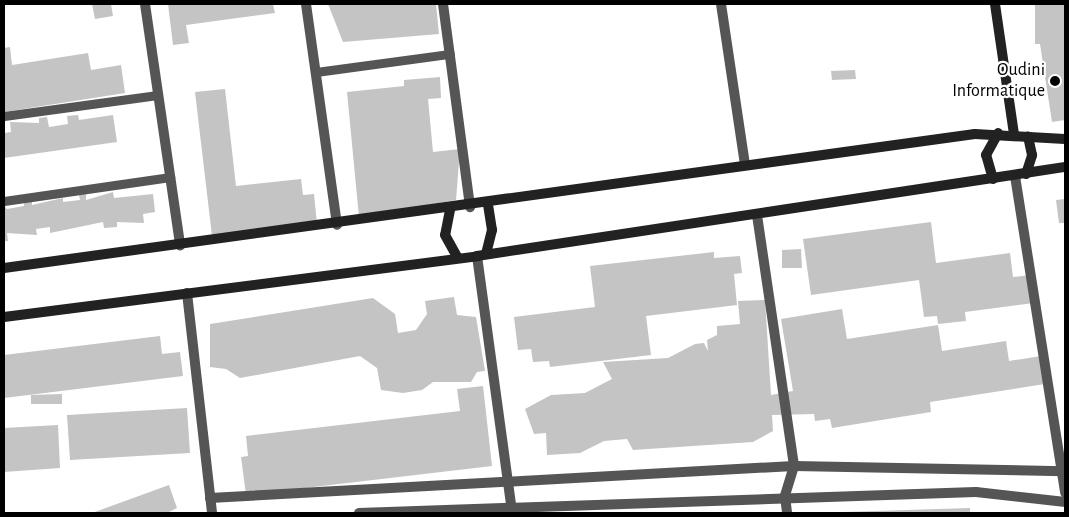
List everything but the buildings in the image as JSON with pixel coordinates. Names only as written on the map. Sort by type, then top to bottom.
[{"type":"street","points":[[145,4],[180,245]]},
{"type":"street","points":[[306,4],[337,225]]},
{"type":"street","points":[[443,4],[470,207]]},
{"type":"street","points":[[720,4],[745,164]]},
{"type":"street","points":[[995,4],[1014,134]]},
{"type":"street","points":[[993,179],[986,155],[998,133]]},
{"type":"street","points":[[4,268],[450,210],[745,164],[998,133],[1065,139]]},
{"type":"street","points":[[1026,174],[1032,155],[1028,136]]},
{"type":"street","points":[[4,317],[482,255],[1065,167]]},
{"type":"street","points":[[1015,176],[1063,470],[1065,493]]},
{"type":"street","points":[[488,204],[492,230],[482,255],[512,509]]},
{"type":"street","points":[[450,210],[445,235],[458,258]]},
{"type":"street","points":[[757,215],[794,466],[785,496],[787,513]]},
{"type":"street","points":[[187,293],[212,513]]},
{"type":"street","points":[[210,498],[794,466],[1063,470]]},
{"type":"street","points":[[359,513],[512,509],[785,496],[976,492],[1065,502]]},
{"type":"lane","points":[[316,72],[450,54]]},
{"type":"lane","points":[[4,116],[158,95]]},
{"type":"lane","points":[[4,202],[170,177]]},
{"type":"place","name":"Oudini Informatique","points":[[1055,81]]}]
